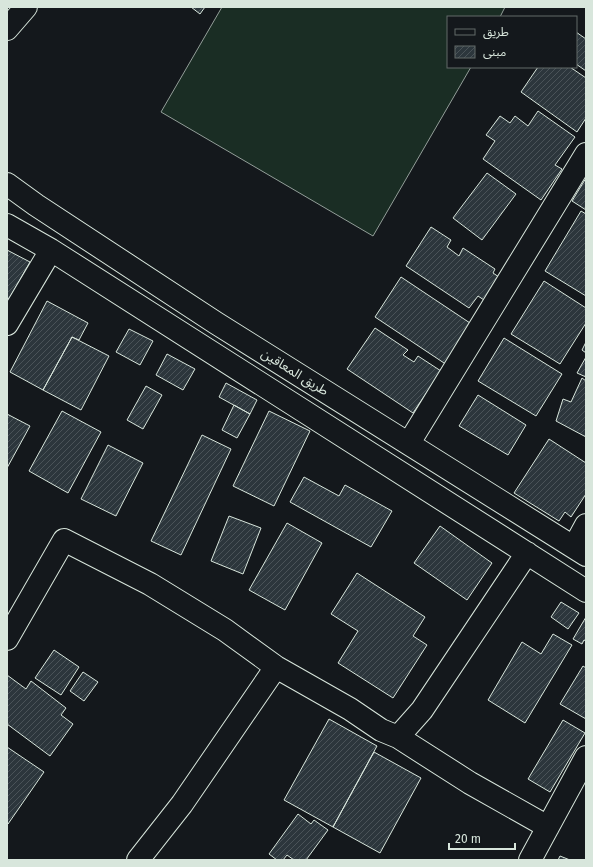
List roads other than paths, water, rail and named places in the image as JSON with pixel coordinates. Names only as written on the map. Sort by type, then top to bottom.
[{"type":"street","points":[[7,29],[26,7]]},
{"type":"street","points":[[409,443],[586,154]]},
{"type":"street","name":"طريق المعاقين","points":[[7,184],[36,205],[216,323],[580,551]]},
{"type":"street","points":[[7,225],[51,250],[586,591]]},
{"type":"street","points":[[7,324],[51,250]]},
{"type":"street","points":[[580,551],[586,525]]},
{"type":"street","points":[[7,639],[64,540],[150,584],[225,630],[276,667],[350,709],[381,730],[398,737],[470,783],[548,827]]},
{"type":"street","points":[[398,737],[422,710],[527,553]]},
{"type":"street","points":[[138,860],[182,804],[276,667]]},
{"type":"street","points":[[530,860],[586,757]]}]
